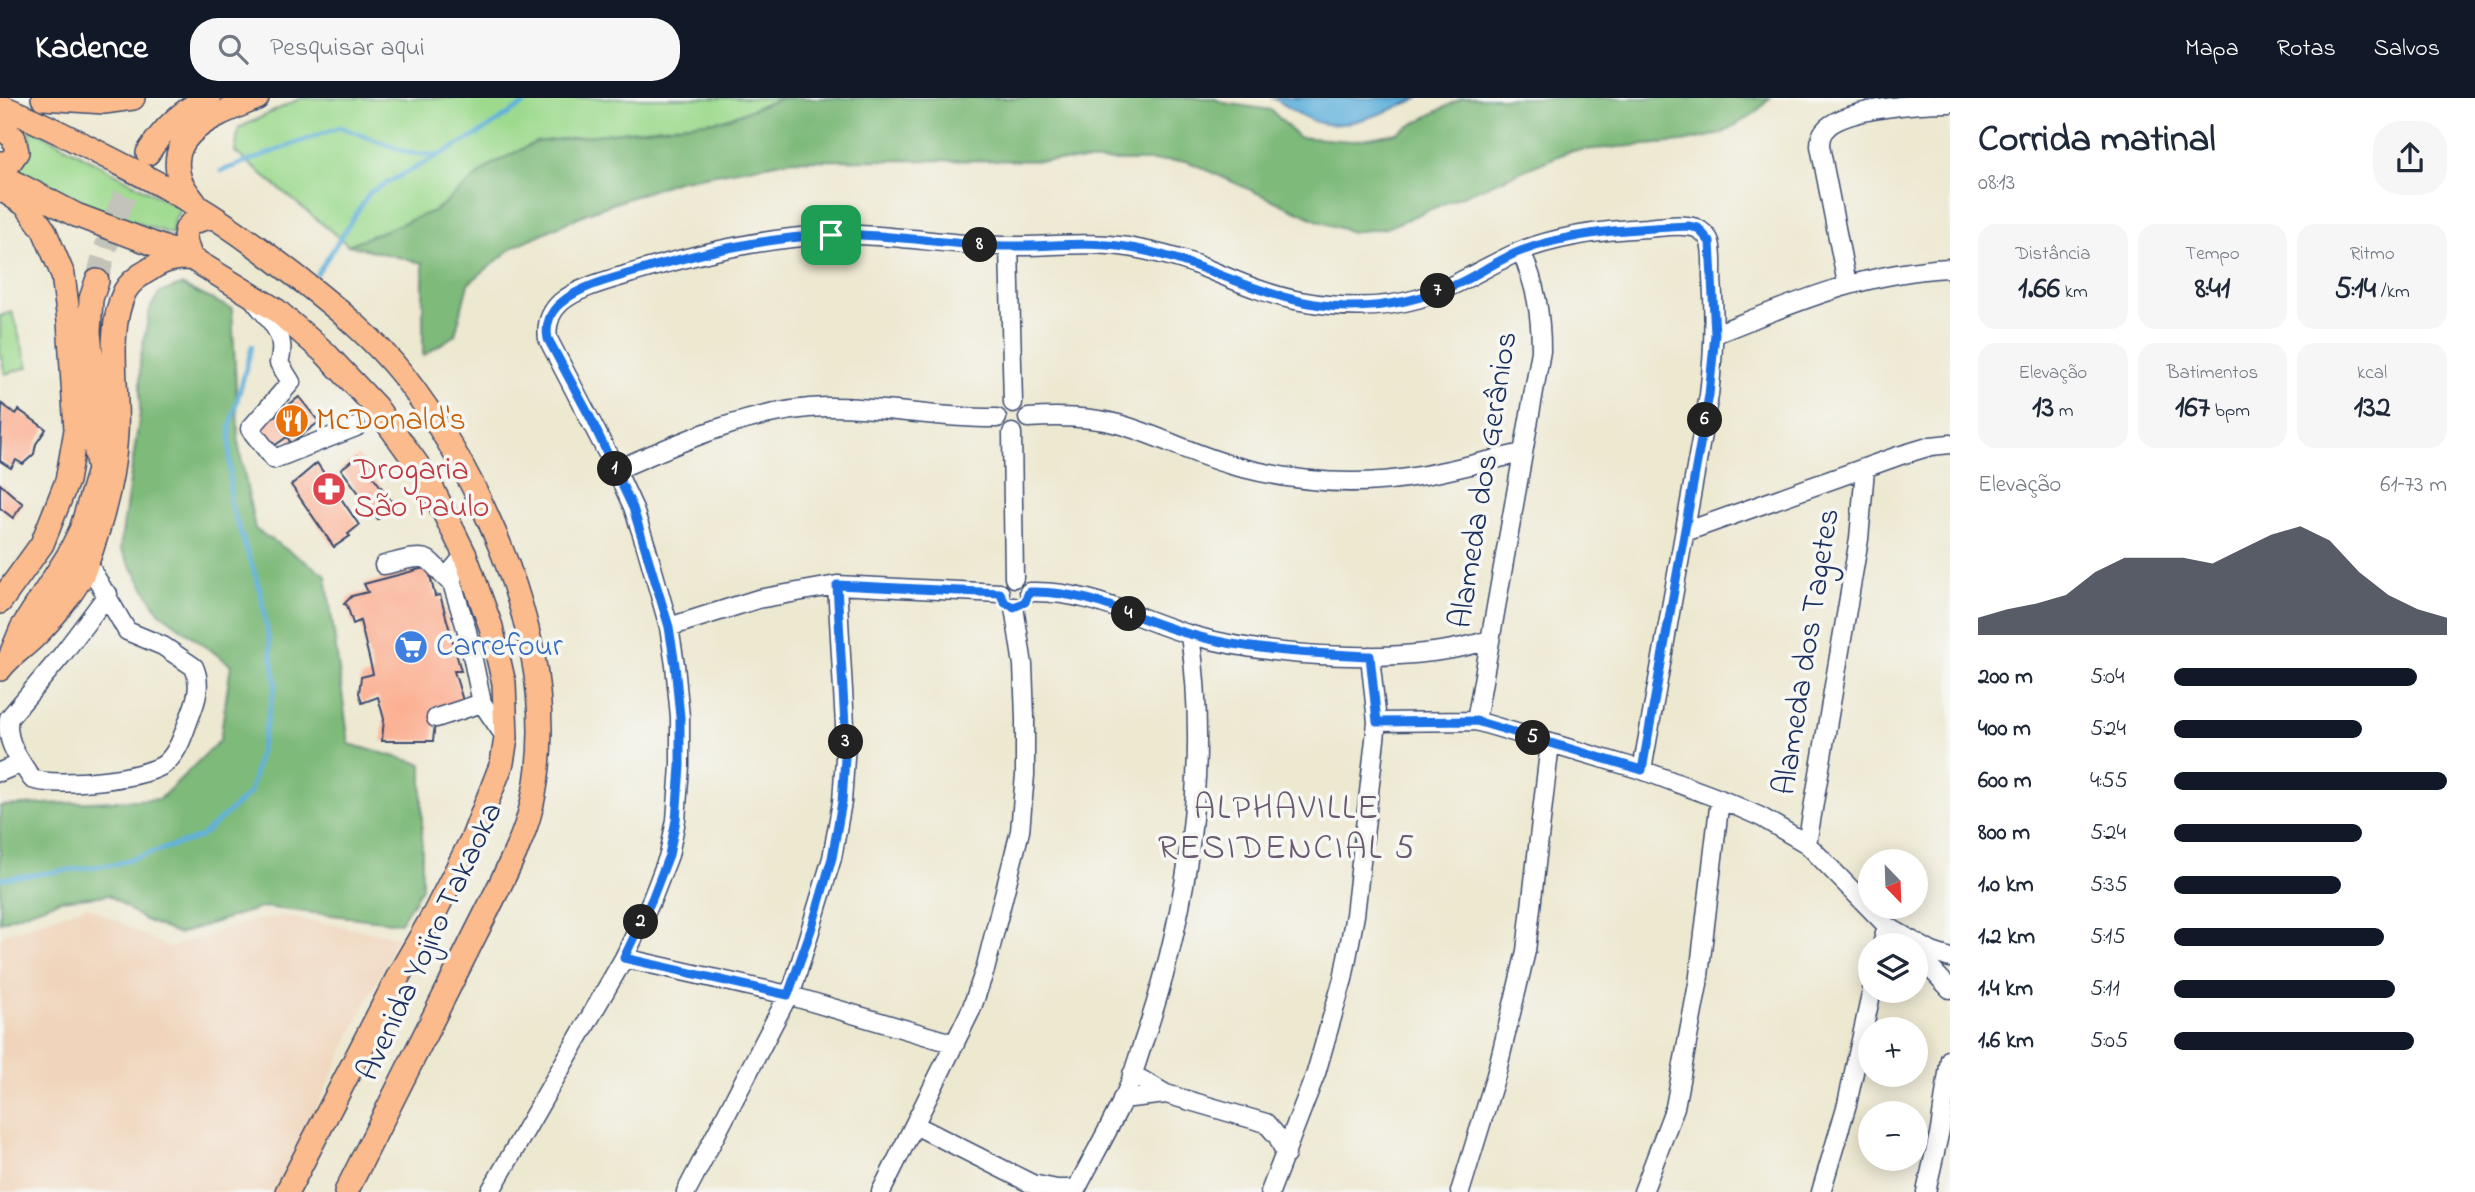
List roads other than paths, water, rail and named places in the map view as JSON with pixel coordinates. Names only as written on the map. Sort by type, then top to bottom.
[{"type":"main road","points":[[43,98],[104,102],[133,98]]},
{"type":"main road","points":[[148,153],[160,133],[188,110],[209,98]]},
{"type":"main road","points":[[5,663],[35,636],[84,572],[101,521],[116,435],[115,344],[118,314],[126,289],[160,263],[173,258],[191,258],[185,232],[205,211],[181,182],[179,151],[185,139],[198,126],[257,98]]},
{"type":"main road","name":"Avenida Yojiro Takaoka","points":[[0,106],[128,168],[205,211],[263,250],[365,333],[401,373],[461,460],[500,545],[529,630],[541,723],[539,765],[531,809],[517,848],[346,1192]]},
{"type":"main road","points":[[0,127],[14,138],[17,152],[10,162],[0,163]]},
{"type":"main road","name":"Avenida Yojiro Takaoka","points":[[0,175],[76,215],[191,258],[276,310],[325,353],[376,407],[427,478],[465,555],[491,627],[501,672],[506,738],[502,763],[473,837],[287,1192]]},
{"type":"main road","points":[[0,188],[26,205],[44,230],[63,275],[69,321],[76,430],[67,481],[42,544],[0,602]]},
{"type":"main road","points":[[5,663],[22,628],[55,578],[81,530],[99,470],[95,446],[97,420],[89,332],[91,299],[97,281]]},
{"type":"main road","points":[[0,620],[25,594],[53,553],[95,446]]},
{"type":"street","points":[[1847,284],[1820,146],[1825,130],[1835,121],[1871,110],[1950,103]]},
{"type":"street","points":[[490,1192],[624,958],[669,855],[676,820],[680,717],[669,627],[637,520],[616,470],[548,339],[546,329],[552,313],[561,302],[608,280],[731,246],[775,239],[883,235],[978,245],[1081,244],[1124,247],[1192,263],[1265,292],[1298,300],[1348,307],[1386,306],[1419,299],[1457,284],[1521,251],[1592,233],[1638,228],[1698,228],[1710,242],[1715,334],[1709,395],[1642,770]]},
{"type":"street","points":[[1009,246],[1013,403]]},
{"type":"street","name":"Alameda dos Gerânios","points":[[1476,721],[1541,351],[1542,321],[1538,297],[1521,251]]},
{"type":"street","points":[[1715,334],[1847,284],[1879,276],[1950,268]]},
{"type":"street","points":[[249,293],[281,337],[284,348],[279,363],[290,382],[250,429],[274,459],[356,427]]},
{"type":"street","points":[[1013,403],[1024,407],[1028,418],[1023,429],[1013,433],[1002,429],[997,418],[1002,407],[1013,403]]},
{"type":"street","points":[[616,470],[707,433],[785,411],[824,407],[860,408],[956,418],[997,418]]},
{"type":"street","points":[[1028,418],[1056,416],[1116,423],[1207,458],[1239,467],[1285,477],[1332,482],[1418,476],[1523,453]]},
{"type":"street","points":[[1013,433],[1014,578]]},
{"type":"street","points":[[1685,532],[1931,446],[1950,443]]},
{"type":"street","name":"Alameda dos Tagetes","points":[[1807,844],[1859,539],[1865,469]]},
{"type":"street","points":[[465,555],[453,569],[452,583],[467,631],[482,704],[506,738]]},
{"type":"street","points":[[384,565],[421,558],[429,560],[442,577],[452,583]]},
{"type":"street","points":[[87,562],[107,594],[127,631],[163,646],[194,667],[199,686],[195,706],[178,746],[168,761],[157,770],[131,776],[41,783],[32,779],[21,763],[6,729],[9,718],[62,655],[107,594]]},
{"type":"street","points":[[1014,578],[1025,582],[1029,592],[1025,602],[1014,607],[1005,603],[1000,593],[1004,583],[1014,578]]},
{"type":"street","points":[[669,627],[758,599],[837,585],[1000,593]]},
{"type":"street","points":[[686,1192],[788,995],[829,870],[842,802],[846,743],[837,585]]},
{"type":"street","points":[[1029,592],[1067,593],[1087,597],[1190,635],[1280,651],[1370,656],[1441,651],[1489,640]]},
{"type":"street","points":[[881,1192],[971,1010],[985,970],[1020,831],[1026,719],[1023,665],[1014,607]]},
{"type":"street","points":[[915,1125],[1035,1188],[1076,1190],[1132,1074],[1159,995],[1178,918],[1188,861],[1197,732],[1196,673],[1190,635]]},
{"type":"street","points":[[1270,1192],[1316,1073],[1343,979],[1355,915],[1377,722],[1370,656]]},
{"type":"street","points":[[436,718],[482,704]]},
{"type":"street","points":[[1377,722],[1476,721],[1642,770],[1720,799],[1761,817],[1807,844],[1896,933]]},
{"type":"street","points":[[1460,1192],[1496,1075],[1526,951],[1550,743]]},
{"type":"street","points":[[0,772],[21,763]]},
{"type":"street","points":[[1643,1192],[1675,1107],[1698,984],[1720,799]]},
{"type":"street","points":[[1928,950],[1950,958]]},
{"type":"street","points":[[624,958],[788,995],[955,1044]]},
{"type":"street","points":[[1928,966],[1950,989]]},
{"type":"street","points":[[1821,1192],[1847,1104],[1869,1003]]},
{"type":"street","points":[[1926,1192],[1944,1148],[1950,1059]]},
{"type":"street","points":[[1132,1074],[1166,1094],[1266,1123],[1278,1137],[1286,1155]]},
{"type":"street","points":[[1122,1099],[1166,1094]]},
{"type":"street","points":[[1260,1120],[1299,1120]]},
{"type":"water","points":[[1273,98],[1420,98],[1373,116],[1347,123],[1326,124],[1298,114]]},
{"type":"waterway","points":[[317,274],[370,192],[475,136],[533,98]]},
{"type":"waterway","points":[[221,171],[340,127],[409,153],[438,155]]},
{"type":"waterway","points":[[0,879],[116,864],[200,837],[250,793],[276,682],[260,589],[230,502],[230,427],[252,346]]},
{"type":"tunnel","points":[[97,281],[116,216],[147,155]]},
{"type":"place","name":"McDonald's","points":[[292,421]]},
{"type":"place","name":"Drogaria São Paulo","points":[[329,489]]},
{"type":"place","name":"Carrefour","points":[[411,647]]},
{"type":"district","name":"ALPHAVILLE RESIDENCIAL 5","points":[[1287,829]]}]
